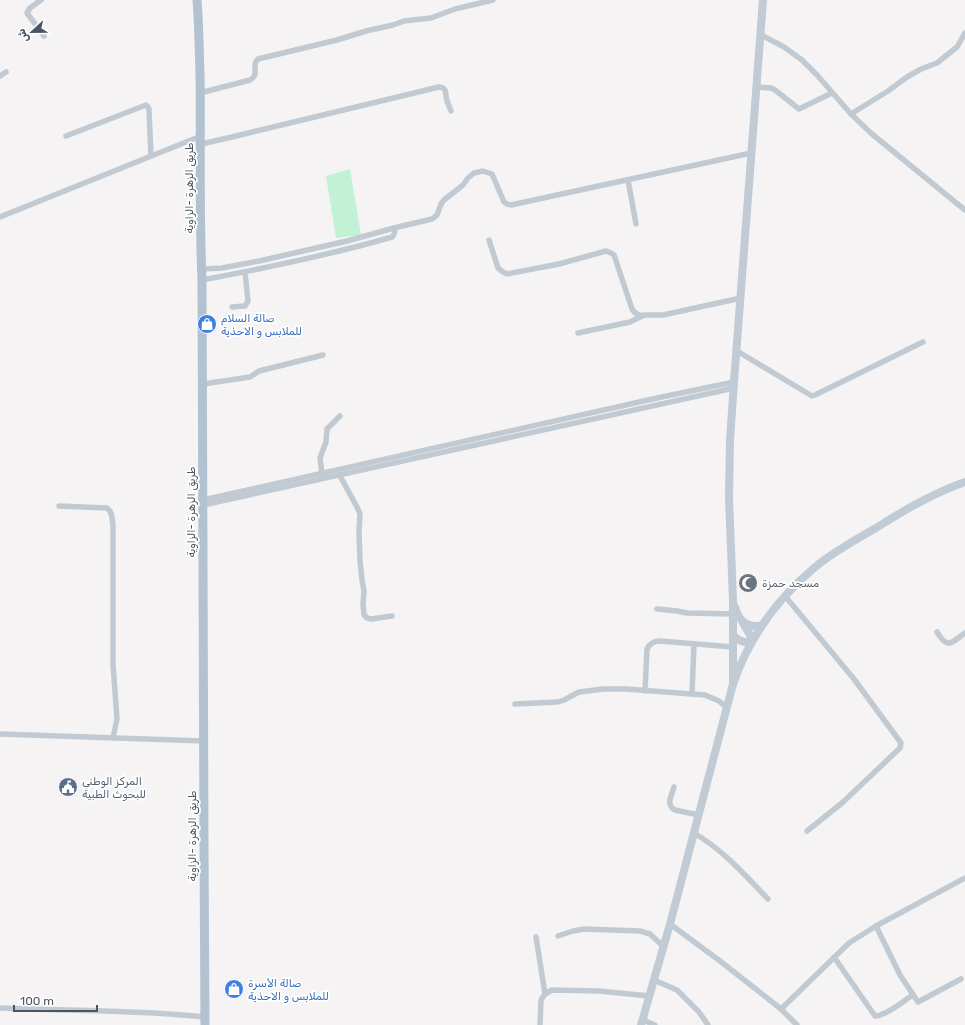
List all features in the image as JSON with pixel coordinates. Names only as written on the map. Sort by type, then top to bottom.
[{"type":"main road","name":"طريق الزهرة -الزاوية","points":[[197,0],[201,140],[200,230],[202,269],[203,384],[205,1021]]},
{"type":"main road","points":[[733,684],[730,440],[763,0]]},
{"type":"main road","points":[[642,1022],[664,947],[733,684],[741,663],[762,625],[773,609],[785,596],[815,568],[832,555],[924,499],[952,486],[965,482]]},
{"type":"main road","points":[[733,600],[737,612],[750,635],[752,642]]},
{"type":"main road","points":[[742,620],[751,625],[762,625]]},
{"type":"main road","points":[[733,635],[743,642],[752,642]]},
{"type":"street","points":[[41,0],[30,8],[27,13],[44,36]]},
{"type":"street","points":[[200,93],[254,78],[256,74],[254,64],[258,59],[337,40],[366,30],[393,25],[404,21],[431,18],[455,9],[493,0]]},
{"type":"street","points":[[851,114],[907,78],[937,63],[957,47],[965,33]]},
{"type":"street","points":[[761,35],[784,47],[802,60],[851,114],[872,134],[965,210]]},
{"type":"street","points":[[0,76],[6,72]]},
{"type":"street","points":[[0,217],[151,156],[201,140],[232,137],[439,87],[445,90],[451,111]]},
{"type":"street","points":[[756,87],[771,88],[775,90],[799,109],[832,93]]},
{"type":"street","points":[[66,136],[146,106],[149,109],[151,156]]},
{"type":"street","points":[[202,269],[234,266],[347,241],[432,219],[437,215],[444,200],[463,185],[474,173],[483,171],[492,174],[504,202],[509,205],[751,153]]},
{"type":"street","points":[[628,180],[636,224]]},
{"type":"street","points":[[202,280],[236,274],[365,245],[392,237],[394,234],[394,228]]},
{"type":"street","points":[[489,240],[498,268],[507,274],[559,264],[606,251],[611,253],[614,257],[632,309],[635,313],[642,316],[663,315],[741,298]]},
{"type":"street","points":[[234,266],[236,274]]},
{"type":"street","points":[[232,307],[245,306],[248,301],[245,272]]},
{"type":"street","points":[[578,333],[633,321],[642,316]]},
{"type":"street","points":[[737,351],[812,396],[854,377],[923,342]]},
{"type":"street","points":[[203,384],[250,377],[259,371],[323,355]]},
{"type":"street","points":[[322,476],[339,474],[734,385]]},
{"type":"street","points":[[203,502],[665,397],[734,385]]},
{"type":"street","points":[[322,476],[320,458],[326,442],[327,430],[340,416]]},
{"type":"street","points":[[339,474],[360,514],[360,561],[364,591],[362,607],[364,615],[371,619],[392,616]]},
{"type":"street","points":[[59,506],[108,508],[112,514],[113,664],[117,719],[113,738]]},
{"type":"street","points":[[785,596],[854,679],[901,743],[900,748],[842,803],[807,831]]},
{"type":"street","points":[[657,609],[677,610],[687,613],[733,614]]},
{"type":"street","points":[[937,632],[943,641],[949,644],[965,633]]},
{"type":"street","points":[[645,691],[647,649],[654,642],[660,641],[733,647]]},
{"type":"street","points":[[692,694],[694,644]]},
{"type":"street","points":[[515,704],[558,702],[578,692],[603,689],[710,696],[727,708]]},
{"type":"street","points":[[0,734],[204,741]]},
{"type":"street","points":[[674,787],[669,803],[671,808],[699,815]]},
{"type":"street","points":[[694,833],[707,841],[730,860],[768,899]]},
{"type":"street","points":[[782,1010],[849,943],[876,926],[965,878]]},
{"type":"street","points":[[670,924],[782,1010],[797,1025]]},
{"type":"street","points":[[876,926],[900,975],[917,1001],[920,1001],[961,979]]},
{"type":"street","points":[[558,936],[578,930],[640,930],[650,934],[664,947]]},
{"type":"street","points":[[536,937],[545,994]]},
{"type":"street","points":[[834,957],[875,1016],[880,1016],[886,1013],[913,995]]},
{"type":"street","points":[[654,980],[677,990],[699,1012],[708,1025]]},
{"type":"street","points":[[540,1025],[541,1000],[545,994],[552,990],[607,991],[650,996]]},
{"type":"street","points":[[0,1008],[184,1015],[205,1021]]},
{"type":"street","points":[[642,1022],[655,1025]]},
{"type":"green space","points":[[350,169],[361,235],[336,238],[326,176]]},
{"type":"place","name":"صالة السلام للملابس و الاحذية","points":[[207,324]]},
{"type":"place","name":"مسجد حمزة","points":[[748,583]]},
{"type":"place","name":"المركز الوطني للبحوث الطبية","points":[[68,787]]},
{"type":"place","name":"صالة الأسرة للملابس و الاحذية","points":[[234,989]]}]
